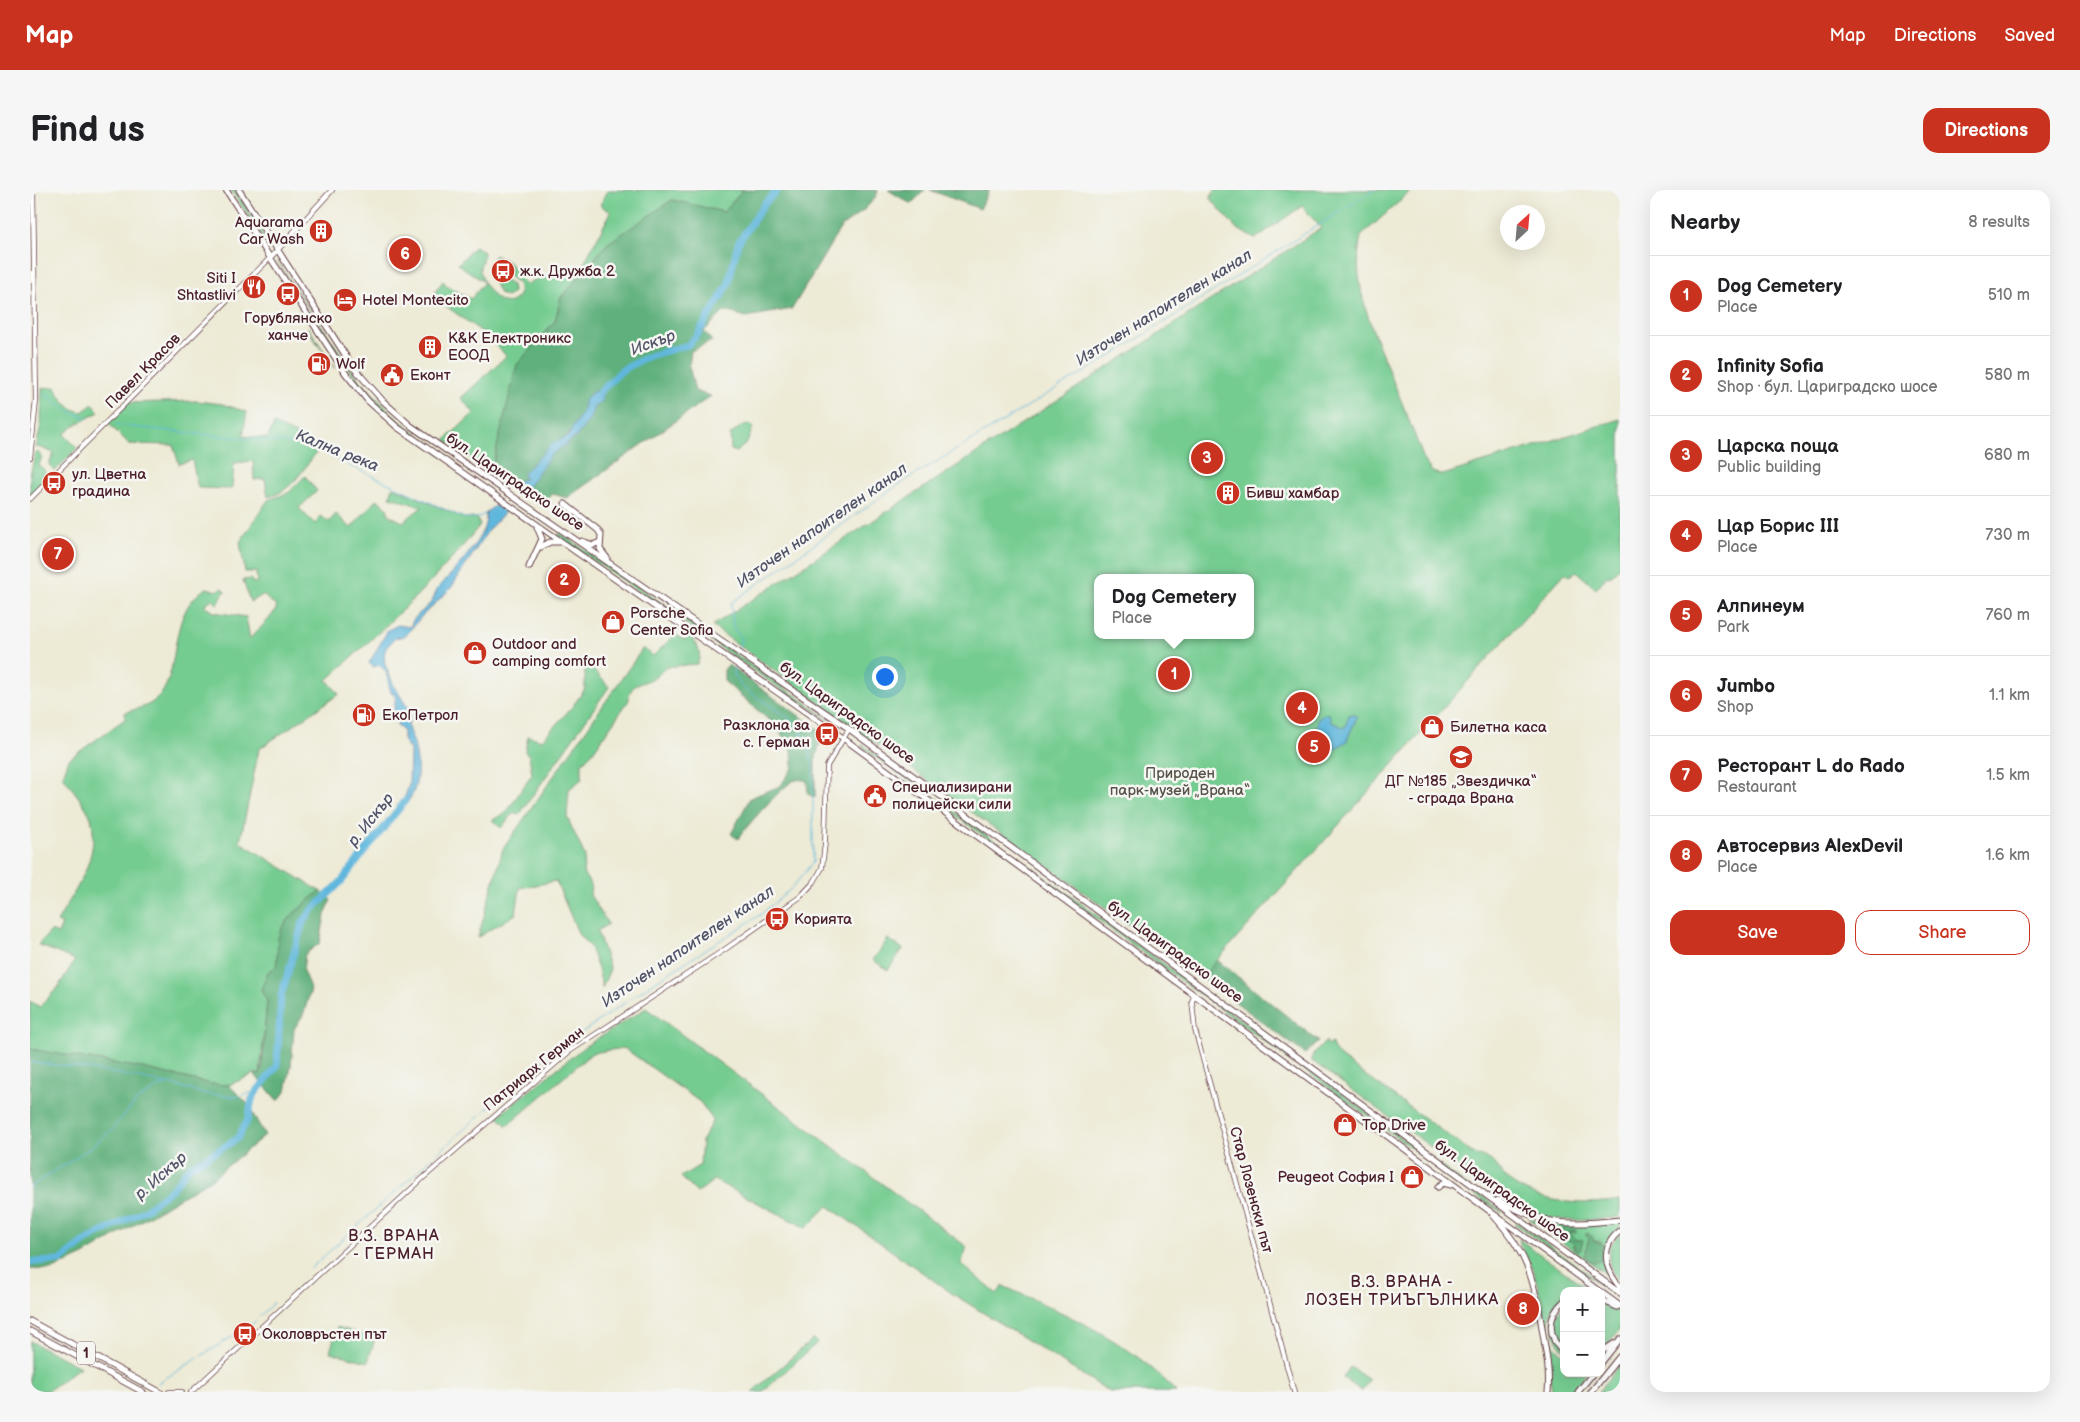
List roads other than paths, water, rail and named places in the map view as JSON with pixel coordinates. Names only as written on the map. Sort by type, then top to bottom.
[{"type":"highway","name":"бул. Цариградско шосе","points":[[226,190],[338,363],[368,401],[412,439],[725,654],[843,738],[1593,1287]]},
{"type":"highway","name":"бул. Цариградско шосе","points":[[239,190],[346,357],[372,389],[412,426],[849,729],[1620,1293]]},
{"type":"highway","points":[[565,504],[598,530],[601,535],[602,552],[623,572]]},
{"type":"highway","points":[[529,567],[540,547],[542,537],[536,524]]},
{"type":"highway","points":[[571,536],[590,544],[600,542]]},
{"type":"highway","points":[[540,547],[550,542],[562,543]]},
{"type":"highway","points":[[1435,1170],[1440,1180],[1438,1187],[1443,1183],[1456,1186]]},
{"type":"highway","points":[[1481,1191],[1519,1211],[1550,1222],[1579,1224],[1620,1220]]},
{"type":"highway","points":[[1484,1206],[1514,1239],[1533,1276],[1547,1359],[1548,1392]]},
{"type":"highway","points":[[1620,1231],[1610,1243],[1606,1260],[1609,1272],[1620,1287]]},
{"type":"highway","name":"бул. Цариградско шосе","points":[[1605,1296],[1620,1307]]},
{"type":"highway","points":[[1605,1301],[1620,1307]]},
{"type":"highway","points":[[1560,1306],[1553,1314],[1551,1329],[1556,1344],[1560,1348]]},
{"type":"highway","name":"1","points":[[30,1321],[160,1392]]},
{"type":"highway","name":"1","points":[[30,1331],[141,1391]]},
{"type":"highway","points":[[1605,1349],[1620,1340]]},
{"type":"highway","points":[[1605,1358],[1620,1340]]},
{"type":"highway","points":[[1591,1392],[1620,1356]]},
{"type":"highway","points":[[1578,1392],[1590,1377]]},
{"type":"main road","points":[[30,457],[36,400],[33,190]]},
{"type":"main road","points":[[270,258],[332,190]]},
{"type":"street","name":"Павел Красов","points":[[30,499],[270,258]]},
{"type":"street","name":"Патриарх Герман","points":[[192,1390],[422,1179],[570,1051],[800,897],[814,882],[822,868],[826,843],[828,766],[849,729]]},
{"type":"street","name":"Стар Лозенски път","points":[[1195,995],[1192,1001],[1195,1030],[1294,1392]]},
{"type":"street","points":[[169,1392],[192,1390]]},
{"type":"water","points":[[602,388],[602,402],[594,407],[590,419],[576,437],[550,456],[525,491],[489,529],[451,588],[421,617],[406,635],[394,639],[386,648],[384,655],[385,664],[394,686],[411,713],[408,727],[414,743],[417,760],[415,787],[408,802],[401,808],[409,785],[410,750],[403,740],[403,731],[395,721],[393,713],[395,695],[391,693],[386,672],[380,665],[373,667],[369,663],[388,630],[398,625],[410,627],[414,619],[429,605],[438,589],[477,542],[486,522],[485,514],[508,496],[517,481],[525,479],[523,473],[552,444],[569,435],[582,411],[584,401],[591,393]]},
{"type":"water","points":[[1325,714],[1329,714],[1331,722],[1345,728],[1349,715],[1353,714],[1357,717],[1346,742],[1327,753],[1324,751],[1323,739],[1316,738],[1318,719]]},
{"type":"waterway","name":"Искър","points":[[597,395],[622,370],[649,356],[688,345],[698,334],[728,285],[738,243],[765,203],[778,190]]},
{"type":"waterway","name":"Източен напоителен канал","points":[[738,650],[741,639],[733,627],[731,603],[898,485],[1117,352],[1374,190]]},
{"type":"waterway","name":"Кална река","points":[[42,392],[70,412],[88,418]]},
{"type":"waterway","name":"Кална река","points":[[116,424],[297,444],[314,449],[464,518],[477,518],[485,514]]},
{"type":"waterway","name":"Източен напоителен канал","points":[[311,1268],[534,1066],[653,983],[760,915],[792,888],[813,862],[813,768],[807,740],[790,719],[742,687],[733,673],[735,664]]},
{"type":"waterway","name":"р. Искър","points":[[30,1262],[60,1261],[89,1239],[145,1210],[172,1189],[188,1168],[237,1139],[248,1119],[252,1099],[277,1066],[281,996],[303,922],[312,910],[340,883],[405,801]]},
{"type":"waterway","points":[[30,1062],[104,1071],[167,1084]]},
{"type":"waterway","name":"р. Искър","points":[[30,1187],[87,1150],[112,1130],[137,1100],[160,1086],[170,1084],[201,1093],[237,1097],[257,1091]]},
{"type":"waterway","name":"Източен напоителен канал","points":[[158,1383],[251,1325],[273,1303]]},
{"type":"place","name":"Aquarama Car Wash","points":[[321,231]]},
{"type":"place","name":"Jumbo","points":[[405,254]]},
{"type":"place","name":"ж.к. Дружба 2","points":[[503,271]]},
{"type":"place","name":"Siti I Shtastlivi","points":[[254,287]]},
{"type":"place","name":"Горублянско ханче","points":[[288,294]]},
{"type":"place","name":"Hotel Montecito","points":[[345,300]]},
{"type":"place","name":"K&K Електроникс ЕООД","points":[[430,347]]},
{"type":"place","name":"Wolf","points":[[319,364]]},
{"type":"place","name":"Еконт","points":[[392,375]]},
{"type":"place","name":"Царска поща","points":[[1207,458]]},
{"type":"place","name":"ул. Цветна градина","points":[[54,483]]},
{"type":"place","name":"Бивш хамбар","points":[[1228,493]]},
{"type":"place","name":"Ресторант L do Rado","points":[[58,554]]},
{"type":"place","name":"Infinity Sofia","points":[[564,580]]},
{"type":"place","name":"Porsche Center Sofia","points":[[613,622]]},
{"type":"place","name":"Outdoor and camping comfort","points":[[475,653]]},
{"type":"place","name":"Dog Cemetery","points":[[1174,674]]},
{"type":"place","name":"Цар Борис III","points":[[1302,708]]},
{"type":"place","name":"ЕкоПетрол","points":[[364,715]]},
{"type":"place","name":"Билетна каса","points":[[1432,727]]},
{"type":"place","name":"Разклона за с. Герман","points":[[827,734]]},
{"type":"place","name":"Алпинеум","points":[[1314,747]]},
{"type":"place","name":"ДГ №185 „Звездичка“ - сграда Врана","points":[[1461,757]]},
{"type":"place","name":"Специализирани полицейски сили","points":[[875,796]]},
{"type":"place","name":"Корията","points":[[777,919]]},
{"type":"place","name":"Top Drive","points":[[1345,1125]]},
{"type":"place","name":"Peugeot София I","points":[[1412,1177]]},
{"type":"place","name":"Автосервиз AlexDevil","points":[[1523,1309]]},
{"type":"place","name":"Околовръстен път","points":[[245,1334]]},
{"type":"district","name":"В.З. ВРАНА - ГЕРМАН","points":[[394,1245]]},
{"type":"district","name":"В.З. ВРАНА - ЛОЗЕН ТРИЪГЪЛНИКА","points":[[1402,1291]]},
{"type":"park label","name":"Природен парк-музей „Врана“","points":[[1180,782]]}]
